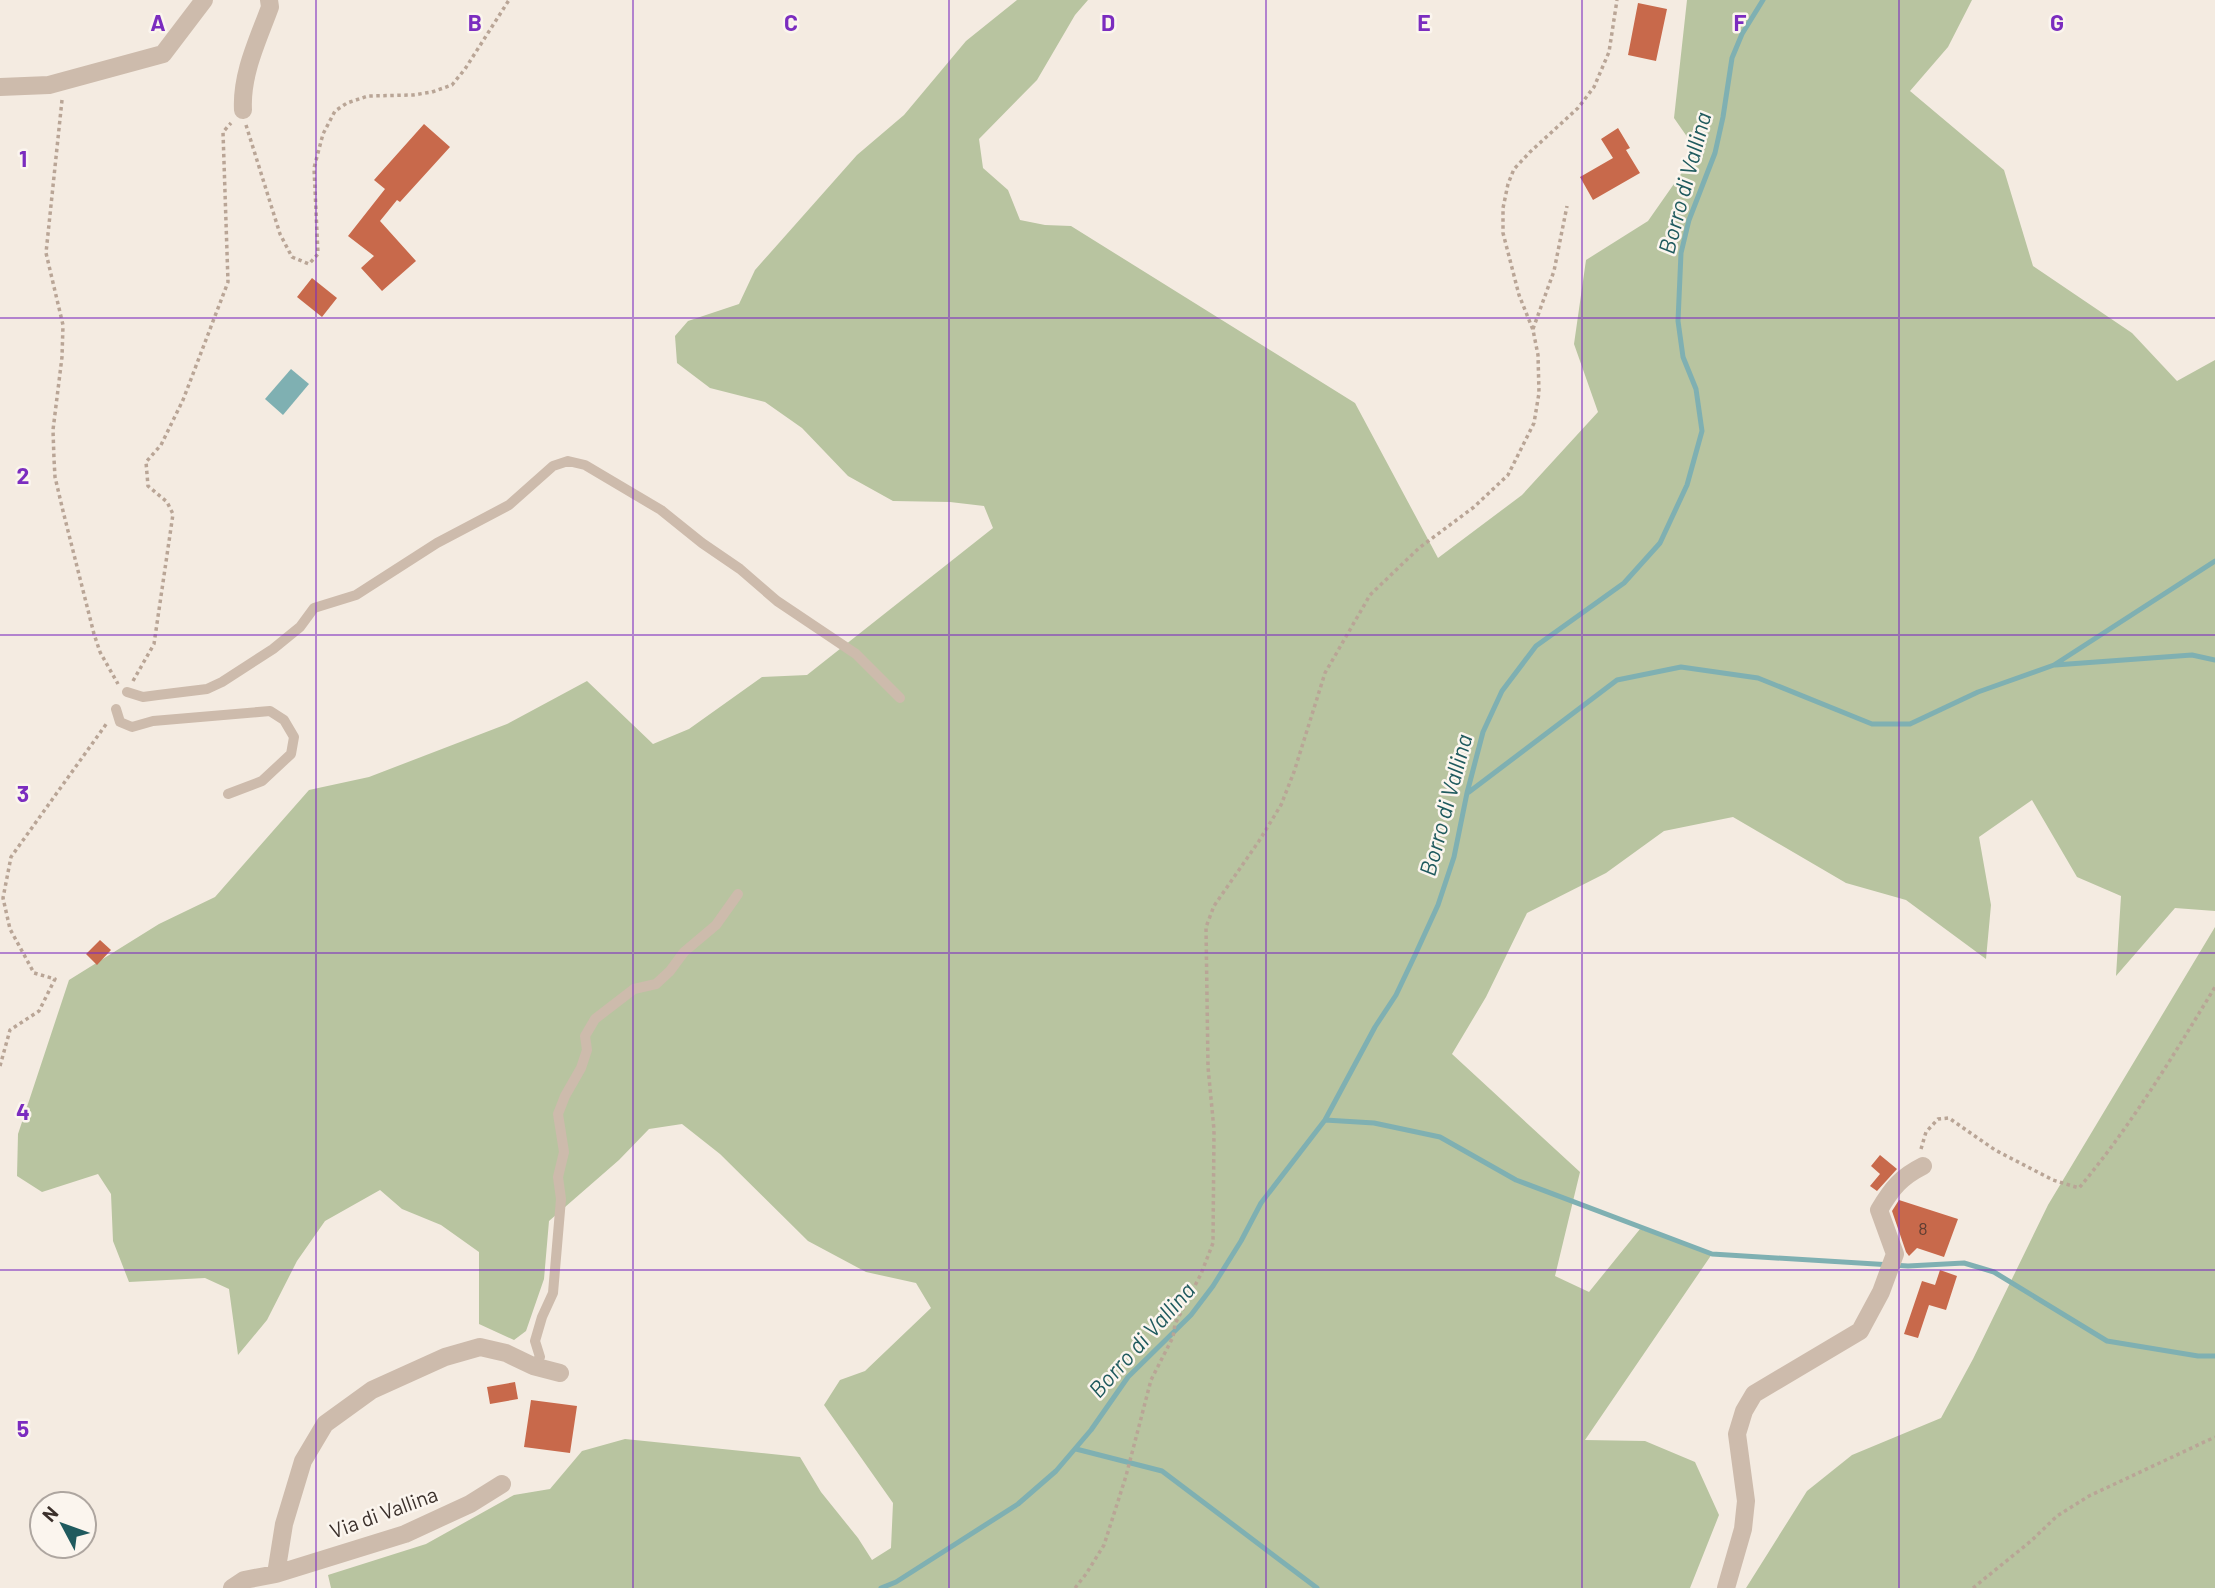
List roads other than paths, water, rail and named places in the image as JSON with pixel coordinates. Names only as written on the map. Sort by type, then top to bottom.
[{"type":"street","points":[[0,87],[50,85],[163,54],[204,0]]},
{"type":"street","points":[[243,110],[242,90],[270,7],[269,0]]},
{"type":"street","points":[[1726,1588],[1744,1529],[1746,1501],[1737,1434],[1744,1411],[1754,1394],[1860,1331],[1881,1292],[1895,1254],[1879,1210],[1890,1192],[1907,1174],[1923,1166]]},
{"type":"street","points":[[276,1574],[284,1524],[303,1461],[325,1424],[372,1390],[445,1357],[480,1347],[506,1353],[533,1366],[560,1373]]},
{"type":"street","name":"Via di Vallina","points":[[232,1588],[244,1580],[276,1574],[405,1534],[470,1504],[502,1483]]},
{"type":"lane","points":[[127,692],[143,696],[158,695],[207,689],[222,682],[273,649],[300,627],[314,608],[356,595],[437,543],[509,505],[553,466],[568,461],[585,465],[661,510],[702,544],[740,569],[777,601],[856,654],[900,698]]},
{"type":"lane","points":[[117,709],[120,722],[132,727],[153,721],[270,711],[284,720],[295,737],[290,754],[262,781],[228,794]]},
{"type":"lane","points":[[533,1366],[540,1357],[535,1341],[553,1293],[561,1199],[558,1177],[564,1152],[558,1114],[581,1068],[587,1050],[585,1036],[595,1019],[634,989],[656,984],[684,952],[716,925],[738,894]]},
{"type":"water","points":[[291,369],[309,384],[283,415],[265,399]]},
{"type":"waterway","name":"Borro di Vallina","points":[[881,1588],[896,1582],[1018,1504],[1056,1471],[1091,1430],[1128,1377],[1191,1315],[1213,1286],[1261,1203],[1325,1120],[1375,1027],[1396,995],[1438,905],[1454,857],[1483,732],[1502,691],[1536,646],[1624,583],[1660,543],[1687,485],[1702,431],[1696,389],[1683,357],[1678,321],[1681,253],[1689,220],[1715,153],[1732,58],[1742,34],[1763,0]]},
{"type":"waterway","points":[[1469,792],[1617,680],[1681,667],[1758,678],[1872,724],[1910,724],[1978,692],[2054,665],[2215,561]]},
{"type":"waterway","points":[[2055,665],[2192,655],[2215,660]]},
{"type":"waterway","points":[[1325,1120],[1374,1123],[1440,1137],[1516,1180],[1712,1254],[1908,1266],[1964,1263],[1994,1272],[2107,1341],[2198,1356],[2215,1356]]},
{"type":"waterway","points":[[1076,1449],[1162,1471],[1317,1588]]}]
